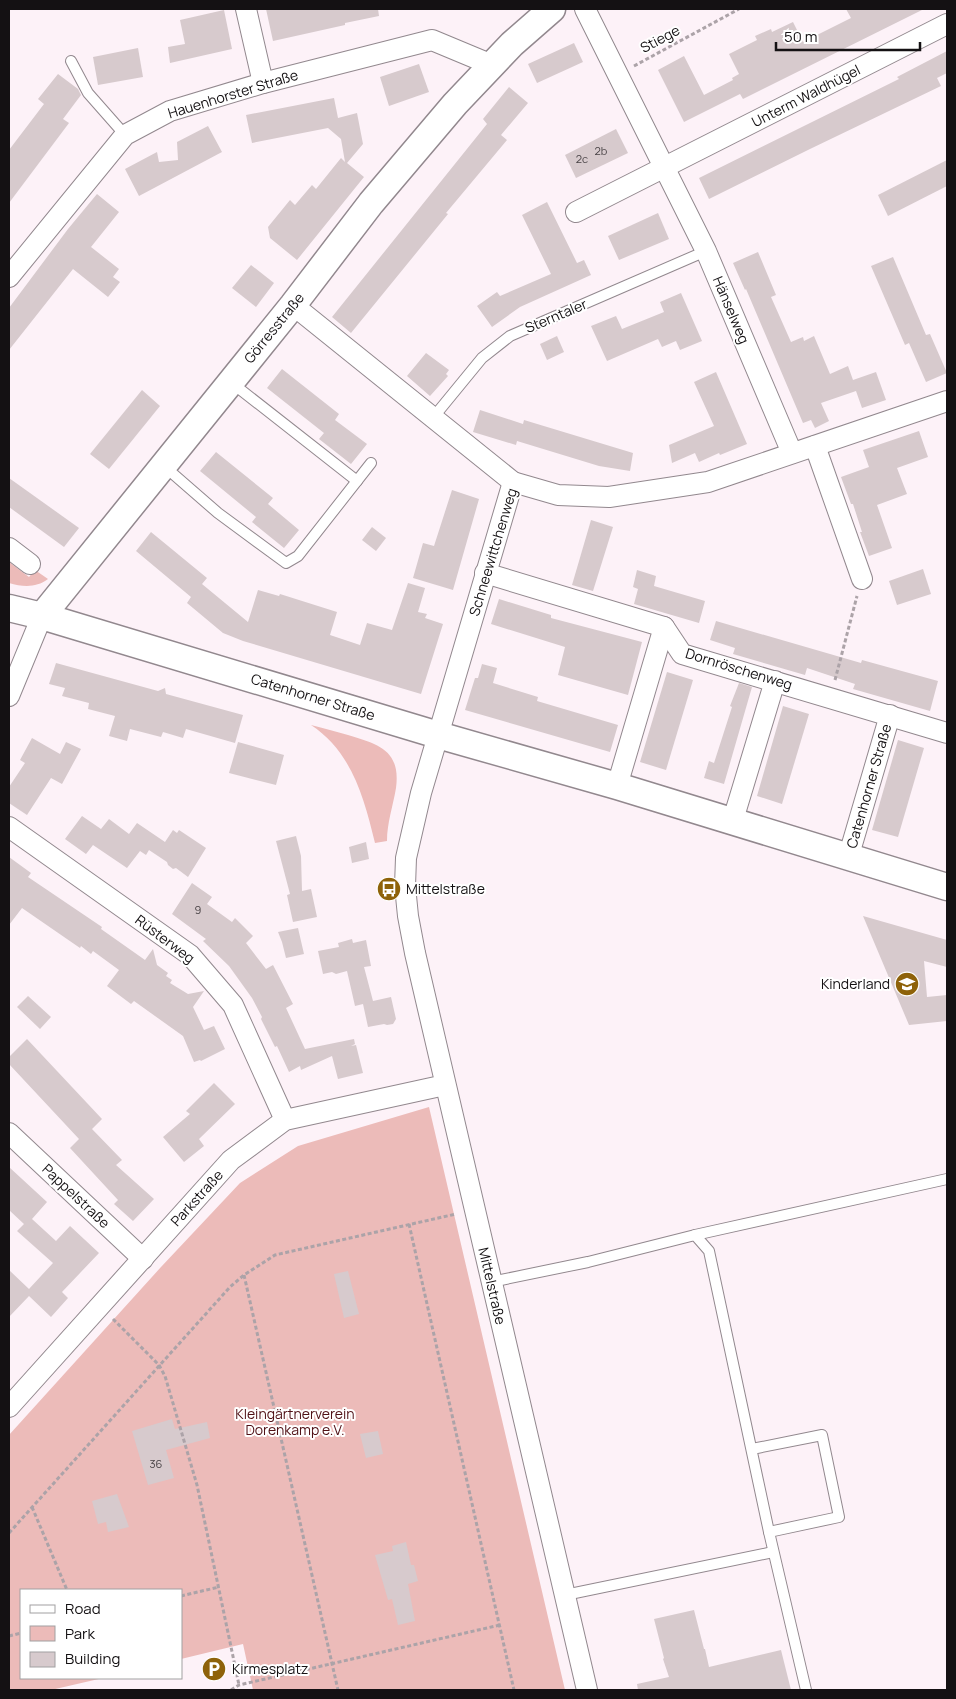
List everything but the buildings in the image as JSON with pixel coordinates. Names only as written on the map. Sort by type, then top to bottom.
[{"type":"street","points":[[246,9],[263,82]]},
{"type":"street","name":"Görresstraße","points":[[42,616],[293,304],[371,203],[455,104],[512,44],[552,9]]},
{"type":"street","name":"Hänselweg","points":[[585,9],[706,251],[792,453]]},
{"type":"street","name":"Unterm Waldhügel","points":[[666,168],[947,24]]},
{"type":"street","name":"Hauenhorster Straße","points":[[9,277],[125,135],[170,111],[263,82],[432,40],[492,65]]},
{"type":"street","points":[[576,212],[666,168]]},
{"type":"street","points":[[293,304],[432,419],[513,482]]},
{"type":"street","name":"Schneewittchenweg","points":[[438,735],[513,482],[558,495],[609,497],[708,482],[947,401]]},
{"type":"street","points":[[814,446],[862,579]]},
{"type":"street","points":[[9,548],[30,564]]},
{"type":"street","points":[[485,574],[664,627],[617,786]]},
{"type":"street","name":"Catenhorner Straße","points":[[9,608],[42,616],[438,735],[617,786],[732,823],[947,887]]},
{"type":"street","points":[[9,696],[42,616]]},
{"type":"street","name":"Dornröschenweg","points":[[664,627],[682,654],[947,732]]},
{"type":"street","points":[[732,823],[775,681]]},
{"type":"street","name":"Catenhorner Straße","points":[[848,858],[890,715]]},
{"type":"street","name":"Mittelstraße","points":[[438,735],[421,793],[408,849],[405,886],[408,916],[445,1085],[587,1690]]},
{"type":"street","name":"Rüsterweg","points":[[9,827],[190,955],[232,1005],[285,1120]]},
{"type":"street","name":"Parkstraße","points":[[9,1407],[231,1160],[285,1120],[445,1085]]},
{"type":"street","name":"Pappelstraße","points":[[9,1133],[143,1259]]},
{"type":"lane","points":[[71,61],[88,93],[125,135]]},
{"type":"lane","name":"Sterntaler","points":[[432,419],[482,358],[510,336],[706,251]]},
{"type":"lane","points":[[231,381],[357,481]]},
{"type":"lane","points":[[163,466],[218,513],[286,563],[298,556],[371,463]]},
{"type":"lane","points":[[491,1282],[588,1262],[695,1235],[947,1179]]},
{"type":"lane","points":[[695,1235],[709,1252],[773,1552],[806,1690]]},
{"type":"lane","points":[[752,1449],[822,1435],[839,1517],[769,1532]]},
{"type":"lane","points":[[565,1595],[773,1552]]},
{"type":"path","name":"Stiege","points":[[618,74],[739,9]]},
{"type":"path","points":[[831,697],[862,579]]},
{"type":"path","points":[[9,1533],[230,1287],[244,1274],[275,1255],[474,1210]]},
{"type":"path","points":[[409,1224],[514,1690]]},
{"type":"path","points":[[244,1274],[338,1690]]},
{"type":"path","points":[[100,1306],[159,1366],[165,1376],[197,1485],[239,1685]]},
{"type":"path","points":[[32,1507],[67,1589]]},
{"type":"path","points":[[182,1596],[219,1587]]},
{"type":"path","points":[[230,1690],[239,1685],[500,1625]]},
{"type":"green space","points":[[9,562],[29,577],[35,570],[48,579],[39,584],[29,586],[9,583]]},
{"type":"green space","points":[[311,725],[369,742],[378,746],[391,757],[397,775],[387,841],[375,843],[361,793],[346,762],[337,748]]},
{"type":"green space","name":"Kleingärtnerverein Dorenkamp e.V.","points":[[429,1107],[565,1690],[253,1690],[243,1644],[182,1659],[182,1589],[20,1589],[20,1679],[99,1679],[51,1690],[9,1690],[9,1435],[240,1183],[298,1146]]},
{"type":"place","name":"Mittelstraße","points":[[389,889]]},
{"type":"place","name":"Kinderland","points":[[907,984]]},
{"type":"place","name":"Kirmesplatz","points":[[214,1669]]}]
